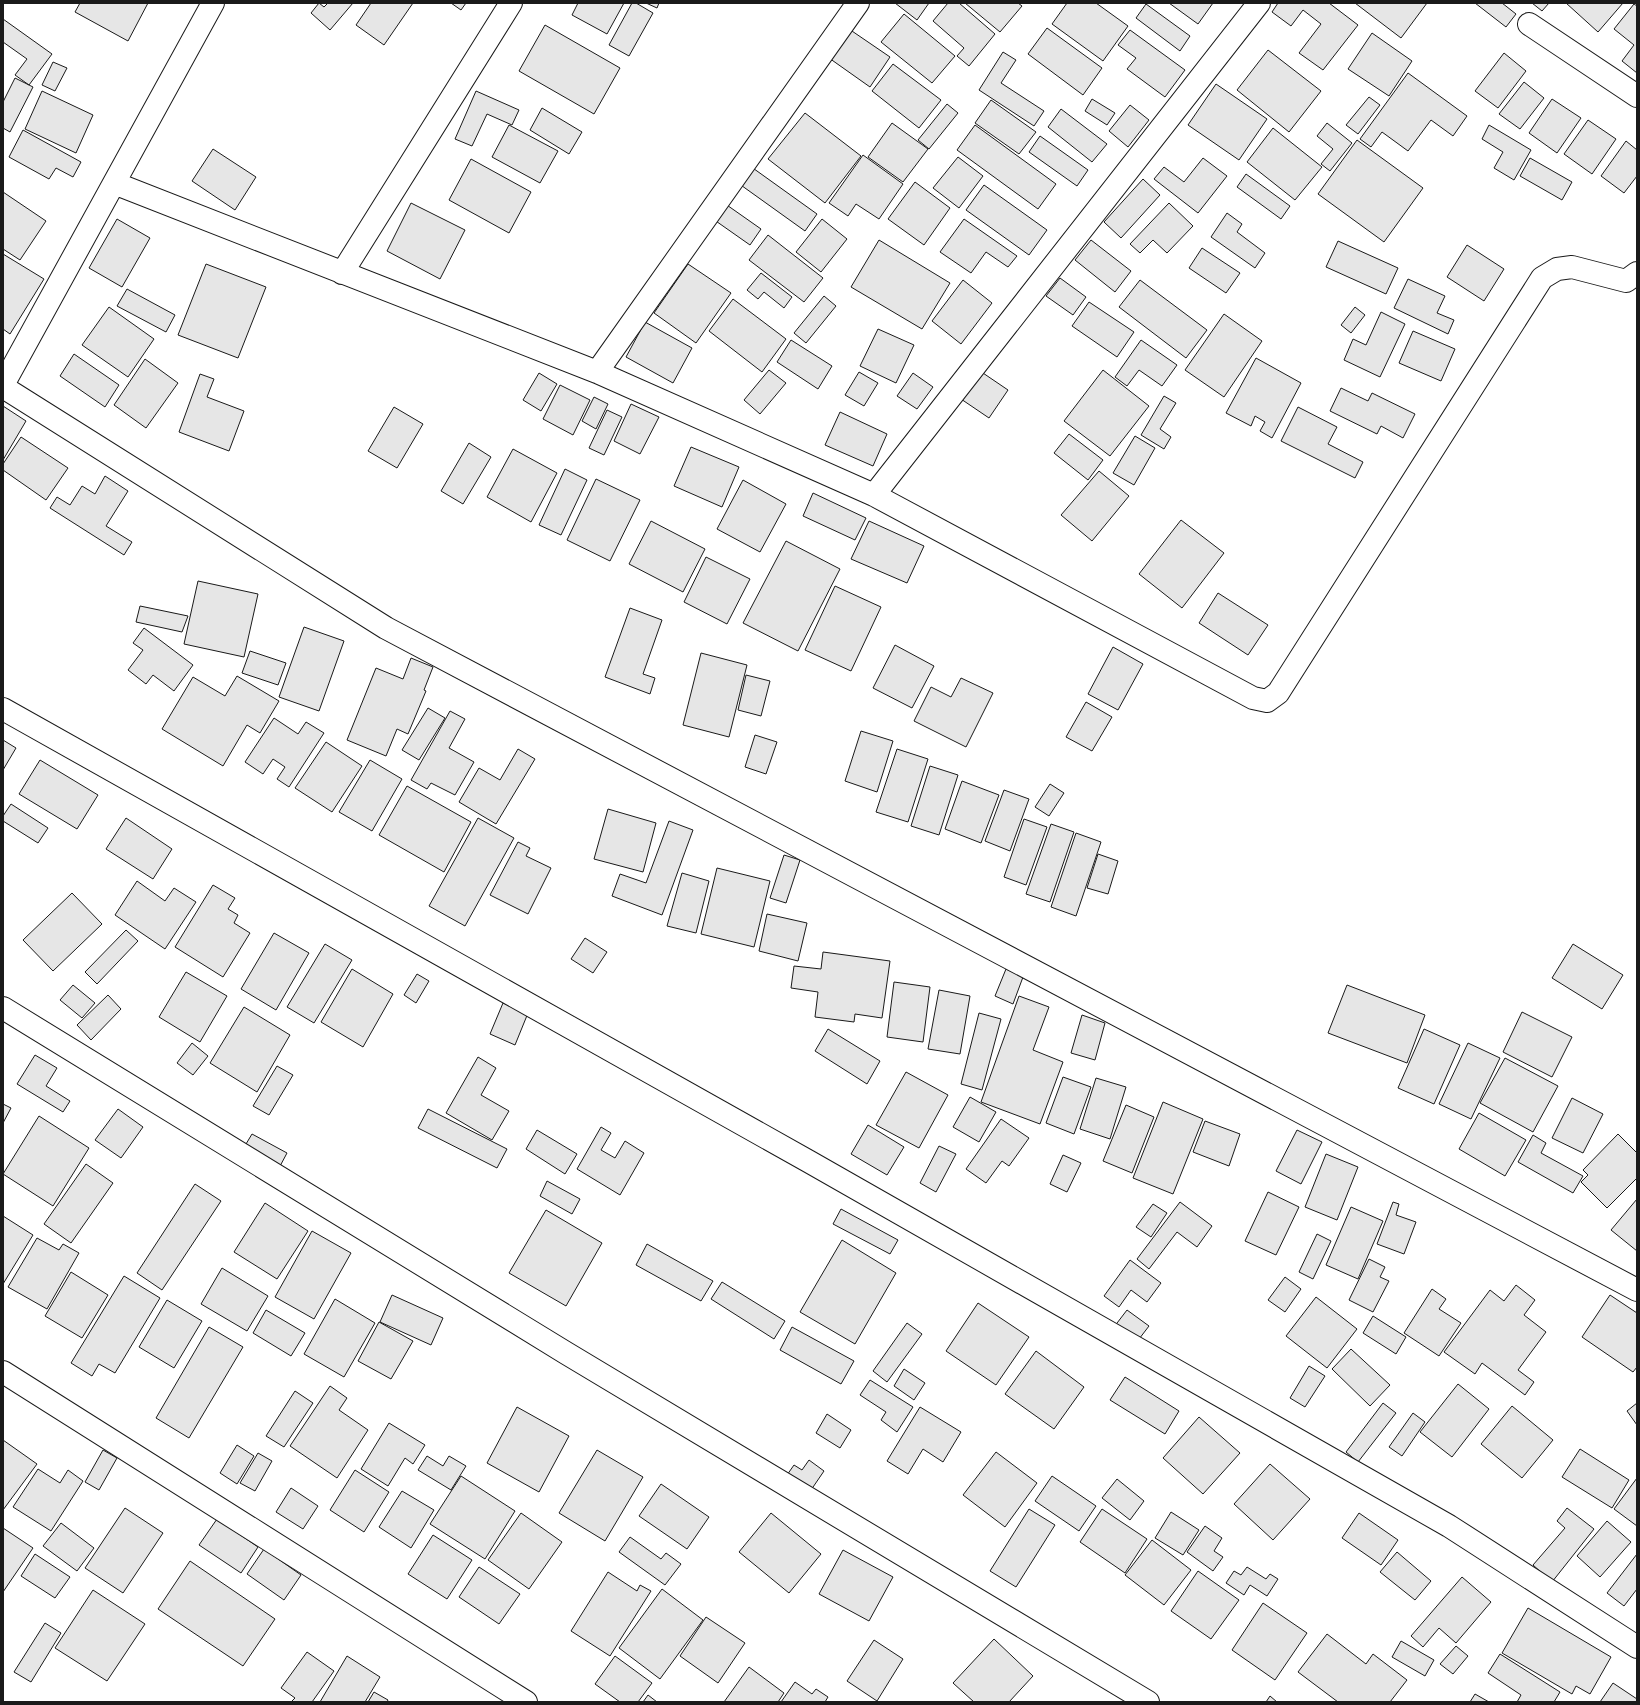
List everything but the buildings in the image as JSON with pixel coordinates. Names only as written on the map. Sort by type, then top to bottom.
[{"type":"street","points":[[213,3],[3,386],[386,628],[1637,1290]]},
{"type":"street","points":[[342,273],[510,3]]},
{"type":"street","points":[[597,372],[858,3]]},
{"type":"street","points":[[874,495],[1259,3]]},
{"type":"street","points":[[1529,24],[1637,96]]},
{"type":"street","points":[[114,184],[597,372],[874,495],[1253,698],[1267,701],[1278,693],[1542,278],[1556,269],[1572,267],[1626,281],[1637,273]]},
{"type":"street","points":[[3,709],[801,1158],[1449,1526],[1637,1646]]},
{"type":"street","points":[[3,1008],[566,1353],[1148,1702]]},
{"type":"street","points":[[3,1372],[526,1702]]}]
